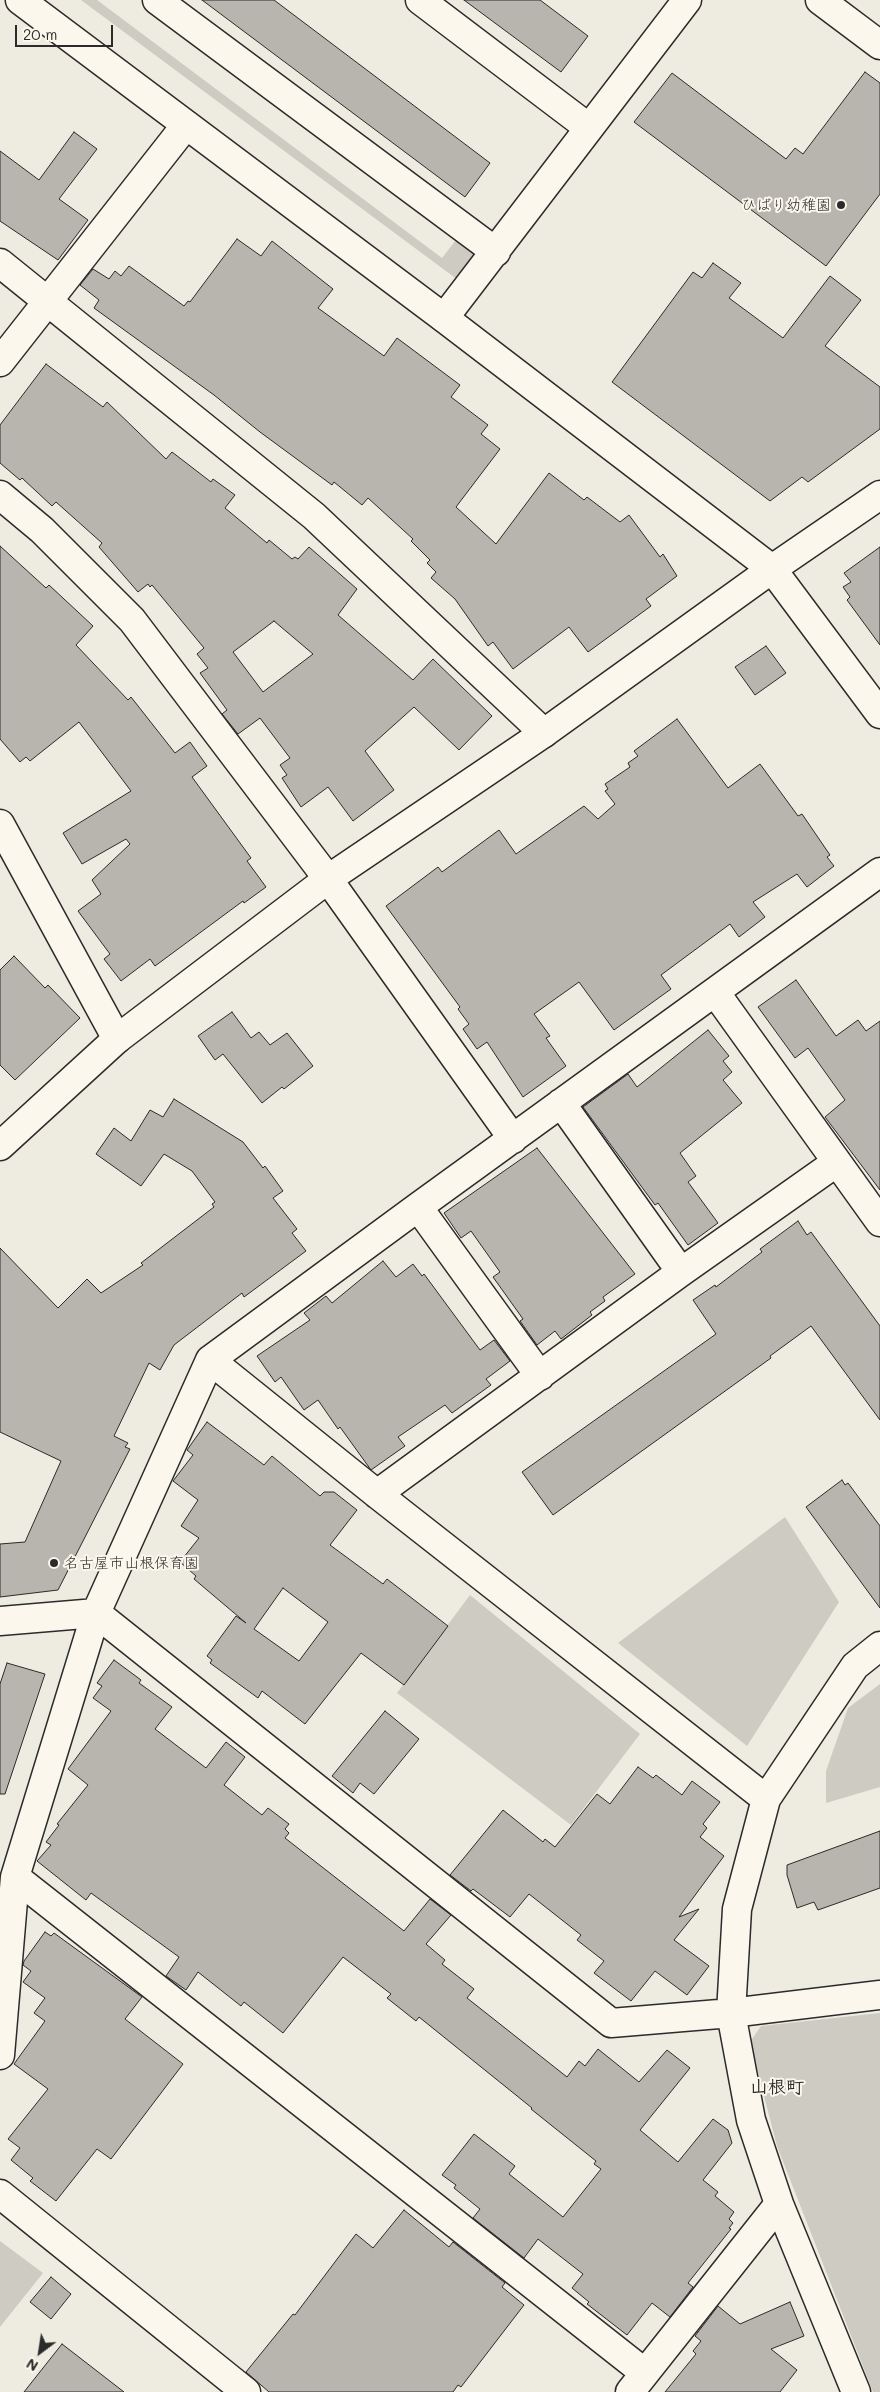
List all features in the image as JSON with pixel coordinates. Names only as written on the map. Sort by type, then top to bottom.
[{"type":"street","points":[[20,0],[444,318],[772,569],[880,714]]},
{"type":"street","points":[[157,0],[496,252]]},
{"type":"street","points":[[420,0],[589,128]]},
{"type":"street","points":[[820,0],[880,45]]},
{"type":"street","points":[[444,318],[496,252],[684,1]]},
{"type":"street","points":[[0,362],[186,125]]},
{"type":"street","points":[[0,263],[314,516],[544,733]]},
{"type":"street","points":[[0,495],[42,530],[132,620],[328,879],[512,1139]]},
{"type":"street","points":[[0,1146],[117,1039],[328,879],[544,733],[772,569],[880,495]]},
{"type":"street","points":[[0,824],[117,1039]]},
{"type":"street","points":[[0,2055],[15,1877],[96,1613],[210,1360],[418,1206],[880,872]]},
{"type":"street","points":[[714,992],[880,1222]]},
{"type":"street","points":[[561,1103],[681,1272]]},
{"type":"street","points":[[377,1494],[681,1272],[837,1162]]},
{"type":"street","points":[[418,1206],[540,1376]]},
{"type":"street","points":[[210,1360],[377,1494],[766,1798]]},
{"type":"street","points":[[0,1620],[96,1613],[611,2023],[731,2013],[880,1995]]},
{"type":"street","points":[[856,2392],[779,2204],[752,2120],[731,2013],[737,1909],[766,1798],[854,1666],[880,1646]]},
{"type":"street","points":[[15,1877],[637,2383],[779,2204]]},
{"type":"street","points":[[0,2194],[246,2392]]},
{"type":"shaded area","points":[[81,0],[97,0],[442,258],[456,240],[467,238],[482,249],[458,280]]},
{"type":"shaded area","points":[[785,1517],[839,1602],[747,1746],[618,1643]]},
{"type":"shaded area","points":[[470,1595],[640,1734],[571,1825],[397,1693]]},
{"type":"shaded area","points":[[880,1684],[880,1787],[826,1803],[826,1771],[848,1708]]},
{"type":"shaded area","points":[[880,2013],[880,2392],[873,2392],[777,2146],[750,2042],[761,2026]]},
{"type":"shaded area","points":[[0,2241],[43,2273],[0,2327]]},
{"type":"building","points":[[202,0],[274,0],[490,163],[465,197]]},
{"type":"building","points":[[464,0],[540,0],[588,36],[561,72]]},
{"type":"building","points":[[865,72],[880,83],[880,194],[826,266],[634,122],[672,73],[786,159],[795,148],[803,154]]},
{"type":"building","points":[[74,132],[97,149],[59,199],[88,220],[58,260],[0,221],[0,151],[39,180]]},
{"type":"building","points":[[237,239],[261,256],[272,241],[333,289],[318,308],[384,356],[397,338],[460,385],[451,397],[488,425],[481,434],[500,449],[456,507],[496,544],[549,473],[584,500],[587,497],[620,522],[629,515],[660,557],[663,554],[677,576],[646,599],[651,606],[588,652],[569,627],[513,669],[493,642],[488,646],[455,599],[431,578],[436,572],[427,563],[430,560],[411,541],[413,539],[368,498],[362,505],[334,482],[332,485],[260,432],[214,395],[94,308],[99,300],[80,285],[93,269],[109,279],[115,271],[121,276],[129,266],[184,306],[188,301],[190,302]]},
{"type":"building","points":[[713,263],[741,283],[729,298],[783,338],[830,276],[861,300],[825,346],[880,387],[880,429],[808,482],[802,477],[770,501],[612,382],[693,272],[702,278]]},
{"type":"building","points":[[46,364],[103,407],[107,402],[166,459],[172,452],[211,482],[213,479],[235,495],[225,508],[267,543],[269,540],[292,559],[295,557],[298,559],[309,547],[357,589],[338,615],[413,680],[433,659],[492,716],[459,750],[414,707],[365,751],[394,790],[353,821],[328,787],[301,807],[282,778],[287,775],[280,765],[290,758],[260,718],[238,734],[222,714],[227,710],[200,673],[208,668],[197,654],[204,648],[152,585],[150,587],[148,584],[138,592],[99,547],[102,543],[56,502],[52,506],[22,478],[20,480],[0,463],[0,425]],"holes":[[[274,621],[313,654],[263,692],[233,652]]]},
{"type":"building","points":[[0,546],[46,588],[49,585],[93,626],[76,645],[128,700],[131,697],[175,753],[190,742],[207,766],[192,777],[251,858],[247,861],[266,887],[244,903],[243,901],[155,966],[150,959],[121,981],[104,959],[110,954],[78,911],[101,894],[92,880],[130,844],[126,839],[82,864],[63,833],[131,791],[79,722],[30,761],[26,757],[20,762],[0,739]]},
{"type":"building","points":[[880,547],[880,645],[847,600],[850,597],[843,587],[851,582],[844,573]]},
{"type":"building","points":[[766,646],[786,673],[755,695],[735,667]]},
{"type":"building","points":[[677,719],[728,788],[760,764],[798,816],[802,814],[830,855],[827,857],[834,866],[807,887],[797,874],[753,902],[765,917],[739,937],[730,924],[661,975],[671,989],[614,1030],[579,982],[534,1014],[550,1036],[546,1038],[566,1066],[523,1097],[487,1042],[477,1049],[463,1029],[469,1024],[458,1009],[460,1007],[386,906],[438,867],[442,872],[499,830],[516,854],[584,806],[598,819],[615,804],[605,791],[608,789],[605,784],[630,767],[628,763],[638,756],[634,751]]},
{"type":"building","points":[[14,956],[45,988],[48,985],[80,1018],[15,1080],[0,1065],[0,970]]},
{"type":"building","points":[[796,980],[836,1036],[858,1020],[866,1031],[880,1021],[880,1190],[825,1117],[845,1100],[808,1048],[795,1058],[758,1007]]},
{"type":"building","points":[[232,1012],[251,1038],[259,1032],[270,1045],[287,1033],[313,1066],[284,1089],[282,1087],[262,1103],[223,1054],[215,1060],[198,1036]]},
{"type":"building","points":[[708,1030],[729,1056],[723,1061],[732,1072],[723,1080],[742,1103],[680,1153],[696,1176],[688,1182],[718,1223],[688,1245],[658,1203],[655,1205],[583,1107],[628,1074],[637,1087]]},
{"type":"building","points":[[174,1099],[243,1142],[263,1168],[265,1166],[283,1191],[273,1198],[297,1229],[292,1233],[306,1251],[244,1297],[242,1293],[174,1345],[160,1370],[149,1363],[114,1436],[128,1443],[125,1447],[130,1449],[58,1590],[0,1597],[0,1544],[25,1542],[61,1461],[0,1432],[0,1248],[58,1308],[87,1279],[101,1293],[143,1265],[141,1263],[214,1207],[212,1204],[215,1202],[192,1171],[164,1154],[141,1186],[96,1154],[114,1128],[131,1141],[150,1110],[163,1117]]},
{"type":"building","points":[[537,1148],[635,1274],[603,1297],[605,1301],[590,1312],[592,1315],[561,1339],[555,1331],[537,1345],[520,1321],[523,1319],[493,1277],[500,1272],[471,1231],[461,1238],[444,1213]]},
{"type":"building","points":[[798,1221],[807,1235],[811,1232],[880,1326],[880,1420],[811,1326],[770,1356],[771,1358],[553,1515],[522,1472],[716,1334],[693,1300],[715,1285],[716,1287],[762,1252],[760,1249]]},
{"type":"building","points":[[383,1261],[396,1277],[413,1264],[422,1276],[424,1274],[480,1350],[494,1340],[510,1361],[486,1379],[491,1385],[452,1413],[445,1405],[398,1437],[405,1446],[371,1470],[340,1427],[338,1429],[318,1400],[304,1410],[281,1377],[275,1382],[257,1356],[310,1320],[304,1313],[326,1296],[332,1303]]},
{"type":"building","points":[[207,1422],[264,1465],[272,1456],[320,1496],[324,1492],[334,1492],[357,1510],[330,1545],[383,1584],[387,1579],[448,1626],[404,1685],[361,1653],[305,1724],[262,1691],[258,1698],[210,1663],[212,1660],[207,1656],[236,1616],[246,1623],[194,1579],[196,1576],[180,1562],[199,1538],[181,1526],[198,1500],[173,1481],[193,1455],[187,1450]],"holes":[[[283,1588],[328,1622],[299,1661],[254,1629]]]},
{"type":"building","points":[[842,1480],[845,1485],[848,1483],[880,1526],[880,1608],[806,1507]]},
{"type":"building","points":[[114,1660],[141,1680],[139,1683],[172,1707],[155,1729],[206,1768],[226,1742],[245,1757],[224,1785],[262,1815],[268,1808],[289,1824],[285,1829],[289,1833],[285,1838],[404,1931],[430,1899],[451,1915],[426,1944],[445,1960],[442,1964],[474,1989],[467,1998],[567,2077],[579,2061],[585,2066],[598,2049],[639,2082],[667,2050],[690,2068],[640,2130],[678,2162],[713,2119],[728,2130],[732,2143],[703,2180],[718,2192],[715,2196],[734,2212],[729,2219],[733,2223],[729,2228],[731,2229],[688,2283],[693,2287],[670,2317],[652,2303],[627,2335],[587,2304],[589,2302],[572,2288],[583,2274],[538,2239],[524,2258],[473,2218],[480,2209],[454,2188],[456,2185],[442,2175],[474,2134],[515,2166],[509,2174],[563,2217],[601,2169],[594,2164],[596,2161],[419,2017],[416,2021],[387,1998],[391,1994],[343,1957],[283,2033],[244,2002],[241,2006],[198,1972],[186,1990],[166,1976],[179,1957],[91,1893],[86,1900],[37,1861],[51,1845],[46,1842],[59,1825],[57,1824],[88,1785],[68,1769],[111,1711],[93,1698],[102,1686],[97,1683]]},
{"type":"building","points":[[7,1663],[45,1674],[5,1794],[0,1794],[0,1684]]},
{"type":"building","points":[[385,1711],[419,1739],[374,1794],[360,1783],[353,1793],[332,1776]]},
{"type":"building","points":[[638,1767],[653,1778],[656,1775],[682,1795],[692,1781],[720,1802],[703,1824],[707,1828],[700,1837],[724,1856],[679,1917],[699,1909],[674,1940],[709,1966],[687,1995],[655,1971],[631,2001],[594,1973],[604,1961],[577,1940],[581,1935],[529,1894],[510,1917],[473,1889],[471,1891],[450,1875],[503,1810],[543,1842],[545,1839],[555,1847],[597,1794],[610,1804]]},
{"type":"building","points":[[880,1831],[880,1888],[818,1910],[814,1902],[797,1908],[787,1875],[787,1865]]},
{"type":"building","points":[[45,1932],[51,1936],[54,1933],[142,1997],[125,2019],[183,2064],[111,2159],[97,2149],[56,2201],[30,2181],[33,2178],[11,2160],[20,2148],[8,2139],[48,2089],[14,2064],[45,2021],[34,2013],[45,1998],[23,1982],[31,1971],[23,1965]]},
{"type":"building","points":[[404,2210],[449,2247],[453,2242],[505,2283],[502,2287],[524,2305],[461,2387],[458,2385],[453,2392],[269,2392],[246,2372],[293,2314],[295,2315],[356,2234],[373,2248]]},
{"type":"building","points":[[51,2277],[71,2294],[51,2319],[30,2302]]},
{"type":"building","points":[[790,2302],[804,2336],[771,2349],[797,2370],[780,2392],[665,2392],[696,2354],[693,2351],[701,2341],[695,2336],[718,2306],[740,2324]]},
{"type":"building","points":[[62,2344],[124,2392],[24,2392]]},
{"type":"place","name":"ひばり幼稚園","points":[[841,205]]},
{"type":"place","name":"名古屋市山根保育園","points":[[54,1563]]},
{"type":"district","name":"山根町","points":[[777,2087]]}]
